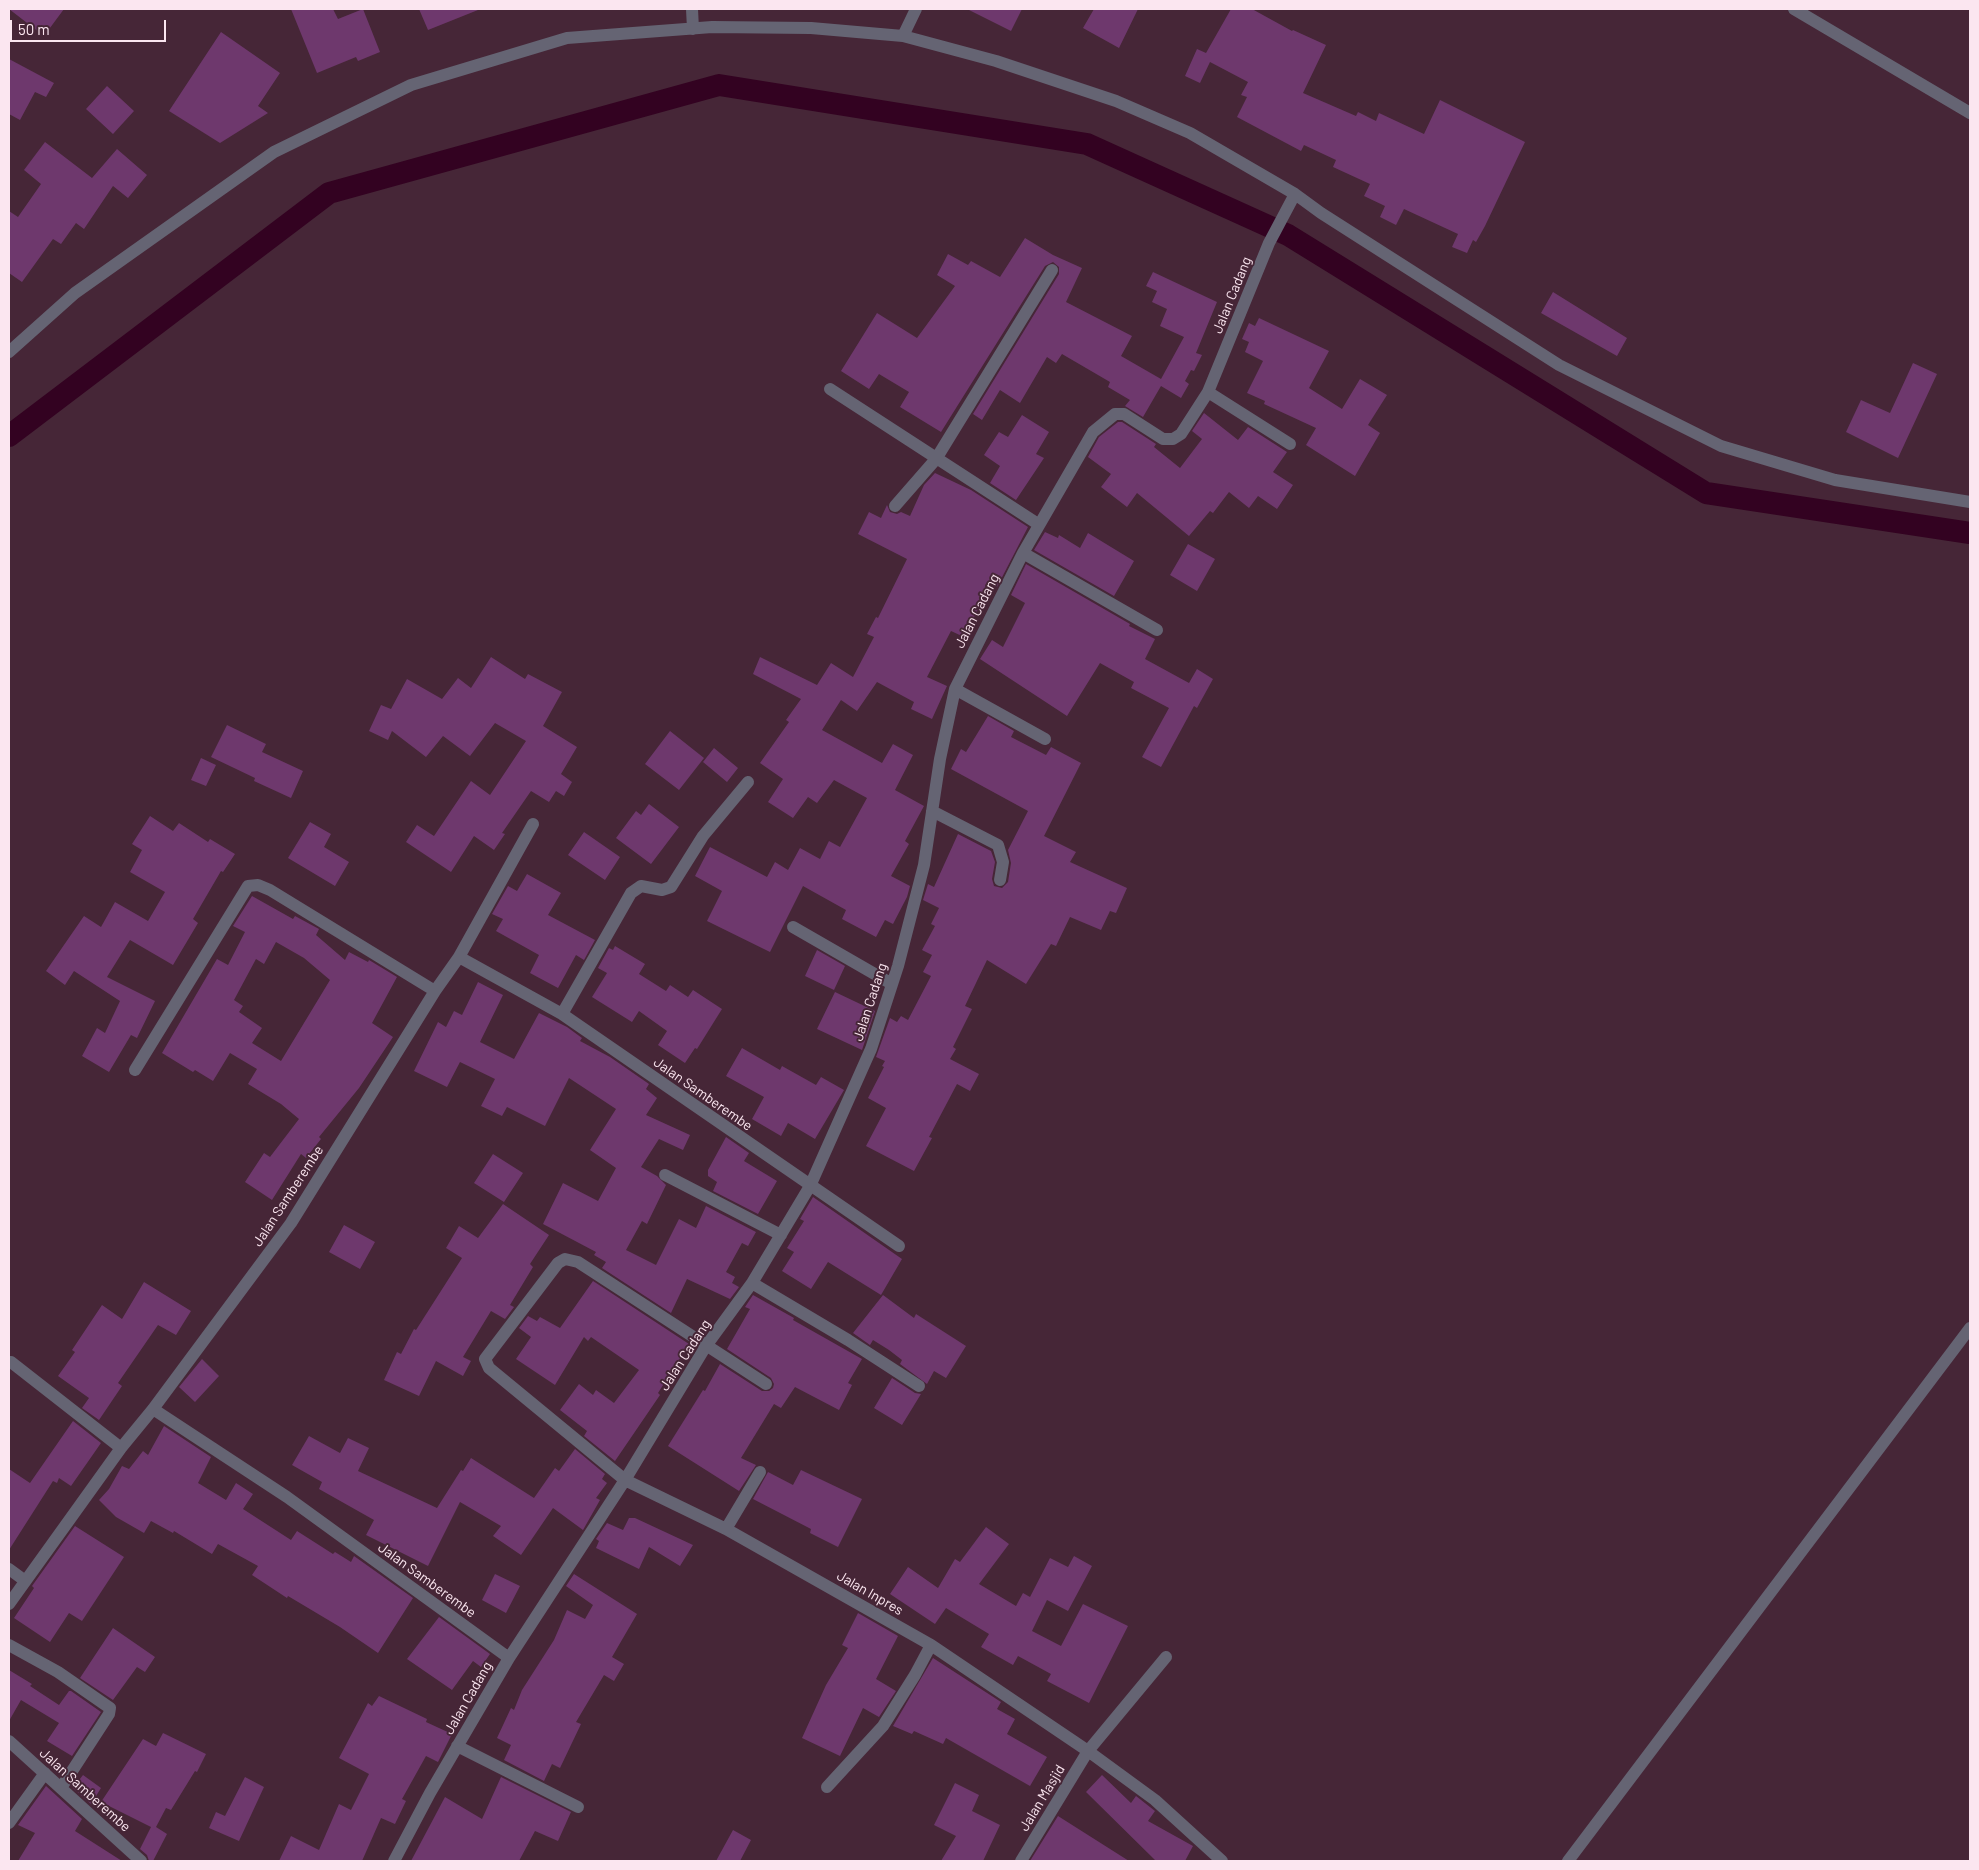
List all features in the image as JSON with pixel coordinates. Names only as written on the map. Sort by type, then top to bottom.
[{"type":"street","points":[[692,9],[693,29]]},
{"type":"street","points":[[903,36],[916,9]]},
{"type":"street","points":[[1794,9],[1970,113]]},
{"type":"street","points":[[9,352],[75,293],[274,152],[411,85],[567,38],[693,29],[811,28],[903,36],[996,61],[1116,101],[1190,134],[1295,194],[1321,214],[1559,365],[1721,446],[1835,480],[1970,502]]},
{"type":"street","name":"Jalan Cadang","points":[[394,1861],[457,1746],[509,1658],[625,1480],[706,1346],[752,1283],[810,1186],[871,1049],[892,984],[924,865],[955,689],[1038,524],[1093,432],[1115,414],[1124,414],[1163,439],[1173,439],[1181,434],[1208,392],[1269,243],[1295,194]]},
{"type":"street","points":[[895,506],[936,459],[1052,270]]},
{"type":"street","points":[[830,389],[1038,524]]},
{"type":"street","points":[[1208,392],[1290,444]]},
{"type":"street","points":[[1023,553],[1157,630]]},
{"type":"street","points":[[955,689],[1045,739]]},
{"type":"street","points":[[562,1014],[631,893],[641,886],[662,890],[671,887],[703,836],[748,782]]},
{"type":"street","points":[[932,811],[998,845],[1002,862],[1000,880]]},
{"type":"street","points":[[459,957],[533,824]]},
{"type":"street","points":[[135,1070],[248,886],[258,885],[270,890],[434,990]]},
{"type":"street","points":[[793,927],[892,984]]},
{"type":"street","name":"Jalan Samberembe","points":[[9,1604],[24,1580],[121,1448],[153,1409],[291,1224],[434,990],[459,957],[562,1014],[899,1246]]},
{"type":"street","points":[[665,1175],[781,1235]]},
{"type":"street","name":"Jalan Inpres","points":[[706,1346],[578,1262],[565,1259],[558,1263],[487,1355],[485,1363],[625,1480],[726,1528],[931,1645],[1088,1751],[1155,1800],[1222,1861]]},
{"type":"street","points":[[752,1283],[848,1340],[919,1386]]},
{"type":"street","points":[[1568,1861],[1970,1328]]},
{"type":"street","points":[[706,1346],[766,1384]]},
{"type":"street","points":[[11,1362],[121,1448]]},
{"type":"street","name":"Jalan Samberembe","points":[[153,1409],[287,1497],[509,1658]]},
{"type":"street","points":[[726,1528],[760,1472]]},
{"type":"street","points":[[9,1569],[24,1580]]},
{"type":"street","points":[[9,1645],[58,1672],[110,1708],[109,1714],[61,1788]]},
{"type":"street","points":[[827,1787],[883,1726],[915,1675],[931,1645]]},
{"type":"street","name":"Jalan Masjid","points":[[1021,1861],[1088,1751],[1166,1656]]},
{"type":"street","name":"Jalan Samberembe","points":[[9,1741],[142,1861]]},
{"type":"street","points":[[457,1746],[578,1806]]},
{"type":"street","points":[[9,1823],[45,1773]]},
{"type":"building","points":[[9,9],[64,9],[44,36]]},
{"type":"building","points":[[291,9],[333,9],[338,19],[363,9],[380,52],[358,61],[356,57],[317,73]]},
{"type":"building","points":[[419,9],[478,9],[478,10],[428,30]]},
{"type":"building","points":[[967,9],[1022,9],[1011,31]]},
{"type":"building","points":[[1094,9],[1138,9],[1119,48],[1083,28]]},
{"type":"building","points":[[1231,9],[1252,9],[1292,31],[1326,45],[1303,93],[1356,116],[1358,112],[1376,121],[1379,113],[1424,134],[1440,100],[1525,142],[1485,226],[1476,242],[1473,240],[1467,253],[1452,247],[1458,234],[1404,209],[1396,225],[1380,217],[1385,206],[1364,196],[1370,184],[1333,167],[1336,160],[1304,145],[1301,151],[1237,117],[1247,97],[1241,95],[1248,82],[1210,62],[1200,83],[1185,76],[1197,49],[1206,53]]},
{"type":"building","points":[[221,32],[280,73],[258,106],[268,113],[220,143],[169,111]]},
{"type":"building","points":[[9,59],[54,83],[46,97],[35,92],[20,120],[9,114]]},
{"type":"building","points":[[107,86],[134,111],[113,134],[86,109]]},
{"type":"building","points":[[45,142],[92,178],[117,149],[147,175],[128,198],[113,186],[84,229],[76,223],[61,244],[53,239],[22,282],[9,273],[9,211],[18,217],[41,184],[24,170]]},
{"type":"building","points":[[1025,238],[1053,255],[1082,268],[1066,302],[1132,336],[1121,356],[1161,379],[1184,337],[1160,326],[1167,309],[1152,302],[1157,291],[1146,286],[1153,272],[1217,302],[1196,353],[1202,355],[1194,371],[1191,370],[1185,381],[1189,384],[1181,398],[1161,386],[1143,417],[1125,406],[1130,400],[1108,387],[1110,382],[1062,354],[1056,363],[1047,357],[1020,403],[1000,390],[982,420],[973,414],[1059,274],[1059,267],[1053,262],[1045,266],[941,432],[900,407],[909,392],[879,374],[869,389],[841,371],[877,313],[917,338],[955,286],[937,275],[948,254],[968,265],[971,261],[1000,277]]},
{"type":"building","points":[[1553,292],[1627,338],[1617,356],[1541,313]]},
{"type":"building","points":[[1259,318],[1329,351],[1309,388],[1342,409],[1360,379],[1387,395],[1368,425],[1380,433],[1355,476],[1306,445],[1316,428],[1264,404],[1265,401],[1247,393],[1263,361],[1245,352],[1249,342],[1242,339],[1249,323],[1255,326]]},
{"type":"building","points":[[1913,363],[1937,374],[1898,458],[1846,432],[1861,400],[1890,413]]},
{"type":"building","points":[[1204,413],[1238,440],[1248,427],[1287,452],[1273,472],[1293,485],[1277,509],[1258,496],[1249,508],[1229,492],[1213,513],[1210,511],[1189,536],[1137,493],[1127,507],[1101,487],[1111,474],[1088,457],[1099,437],[1118,422],[1122,422],[1156,444],[1154,447],[1180,468],[1202,439],[1192,431]]},
{"type":"building","points":[[1022,415],[1049,432],[1036,454],[1044,458],[1016,500],[990,483],[1000,466],[984,455],[999,432],[1008,437]]},
{"type":"building","points":[[935,473],[971,490],[1028,527],[997,587],[991,584],[964,637],[951,631],[927,677],[947,686],[932,719],[911,709],[914,702],[877,682],[857,711],[841,700],[822,730],[882,763],[893,744],[913,755],[895,790],[924,806],[905,841],[909,844],[891,876],[910,886],[907,897],[893,924],[885,920],[876,937],[842,919],[846,910],[803,886],[770,952],[707,921],[722,891],[695,876],[710,847],[767,877],[775,862],[788,870],[800,848],[820,859],[829,841],[840,847],[867,798],[834,780],[817,803],[808,797],[793,818],[768,802],[783,779],[760,763],[789,722],[786,720],[801,699],[753,674],[760,657],[817,685],[831,663],[853,677],[874,637],[867,634],[876,617],[878,618],[907,559],[858,534],[869,512],[881,518],[887,505],[890,512],[897,514],[901,512],[910,516],[924,485]]},
{"type":"building","points":[[1045,532],[1058,538],[1059,535],[1080,548],[1088,533],[1134,561],[1114,596],[1034,550]]},
{"type":"building","points":[[1188,544],[1215,559],[1197,591],[1170,575]]},
{"type":"building","points":[[1026,564],[1130,624],[1129,626],[1155,639],[1145,659],[1189,683],[1197,669],[1213,679],[1197,708],[1194,706],[1161,767],[1142,757],[1169,708],[1131,688],[1134,682],[1100,663],[1067,716],[980,659],[992,640],[1003,647],[1025,603],[1011,595]]},
{"type":"building","points":[[491,657],[525,679],[528,674],[562,692],[543,726],[577,747],[561,774],[572,782],[564,796],[556,791],[549,802],[531,791],[502,833],[505,834],[494,850],[474,836],[451,872],[406,842],[417,825],[434,836],[471,781],[490,795],[526,741],[495,723],[470,756],[443,736],[426,757],[392,731],[388,740],[369,731],[381,705],[391,709],[407,679],[442,699],[458,678],[471,688]]},
{"type":"building","points":[[988,716],[1014,731],[1011,737],[1046,755],[1051,747],[1081,763],[1044,836],[1076,852],[1070,862],[1127,888],[1116,913],[1110,911],[1101,930],[1070,917],[1056,946],[1051,944],[1026,984],[987,960],[965,1006],[972,1009],[953,1047],[956,1049],[950,1059],[979,1074],[970,1091],[957,1084],[929,1137],[932,1138],[914,1171],[866,1146],[886,1108],[868,1098],[884,1067],[882,1066],[885,1061],[876,1057],[890,1018],[897,1022],[901,1016],[908,1020],[931,976],[923,972],[932,955],[922,950],[935,926],[931,924],[939,908],[923,900],[928,884],[934,887],[958,834],[991,851],[995,862],[992,879],[994,886],[1002,888],[1008,882],[1011,863],[1008,850],[1028,811],[951,769],[961,749],[966,752]]},
{"type":"building","points":[[227,725],[266,744],[262,752],[303,771],[291,798],[254,781],[255,778],[211,757]]},
{"type":"building","points":[[670,731],[704,758],[679,790],[645,764]]},
{"type":"building","points":[[714,748],[738,768],[727,782],[703,762]]},
{"type":"building","points":[[201,758],[216,765],[206,786],[191,780]]},
{"type":"building","points":[[649,804],[679,827],[651,864],[616,838],[636,811],[641,815]]},
{"type":"building","points":[[150,816],[173,831],[179,823],[208,842],[210,839],[235,854],[223,872],[221,871],[193,919],[198,923],[173,965],[130,940],[107,977],[155,1001],[137,1038],[131,1035],[109,1072],[82,1056],[97,1028],[105,1033],[120,1001],[74,971],[65,985],[46,971],[84,916],[101,927],[115,902],[148,921],[165,892],[130,872],[142,850],[132,844]]},
{"type":"building","points":[[310,822],[331,834],[324,847],[349,862],[335,886],[288,858]]},
{"type":"building","points":[[584,832],[620,857],[605,880],[568,855]]},
{"type":"building","points":[[527,874],[561,893],[548,915],[595,940],[584,960],[576,955],[558,988],[530,973],[539,955],[496,931],[503,919],[492,914],[508,886],[517,891]]},
{"type":"building","points":[[252,896],[293,919],[295,916],[319,929],[316,935],[345,960],[349,952],[368,962],[369,960],[397,977],[372,1023],[393,1037],[359,1088],[319,1137],[321,1139],[306,1158],[301,1154],[272,1200],[245,1182],[264,1153],[270,1157],[299,1119],[281,1104],[248,1084],[257,1069],[230,1053],[213,1081],[195,1070],[193,1072],[162,1053],[217,959],[228,965],[245,932],[233,926]],"holes":[[[276,942],[304,958],[330,980],[281,1061],[252,1043],[262,1028],[239,1012],[243,1006],[234,1000],[256,959],[264,964]]]},
{"type":"building","points":[[615,946],[645,964],[639,974],[666,991],[670,985],[688,997],[693,990],[722,1009],[697,1049],[695,1048],[685,1063],[658,1045],[667,1031],[639,1011],[632,1022],[592,997],[607,973],[598,968],[609,948],[613,950]]},
{"type":"building","points":[[817,950],[845,966],[834,990],[805,976]]},
{"type":"building","points":[[478,982],[503,995],[480,1042],[514,1059],[539,1013],[567,1027],[582,1038],[580,1041],[610,1057],[649,1084],[646,1089],[657,1098],[646,1115],[690,1135],[683,1150],[659,1139],[641,1167],[657,1176],[666,1185],[647,1224],[642,1221],[626,1250],[656,1265],[679,1219],[696,1228],[706,1206],[756,1232],[748,1246],[742,1243],[726,1272],[735,1277],[732,1283],[739,1287],[730,1299],[687,1279],[671,1313],[602,1268],[606,1262],[594,1255],[596,1252],[543,1224],[563,1183],[598,1201],[616,1168],[590,1150],[616,1109],[569,1078],[545,1126],[507,1107],[502,1116],[481,1106],[495,1079],[460,1062],[447,1087],[414,1071],[438,1022],[446,1027],[454,1011],[462,1015]]},
{"type":"building","points":[[835,992],[875,1011],[862,1050],[817,1029]]},
{"type":"building","points":[[742,1048],[780,1070],[782,1066],[816,1085],[821,1077],[844,1090],[815,1139],[788,1123],[781,1136],[752,1119],[764,1097],[726,1076]]},
{"type":"building","points":[[726,1137],[749,1153],[744,1161],[777,1181],[758,1214],[713,1191],[717,1182],[708,1176],[708,1170]]},
{"type":"building","points":[[493,1154],[523,1173],[504,1202],[474,1183]]},
{"type":"building","points":[[813,1197],[902,1259],[881,1295],[828,1262],[811,1289],[782,1271],[794,1252],[787,1248],[804,1221],[800,1219]]},
{"type":"building","points":[[503,1204],[549,1235],[530,1264],[533,1267],[510,1305],[514,1307],[505,1319],[491,1311],[463,1357],[471,1361],[463,1376],[436,1361],[419,1396],[384,1380],[397,1352],[401,1354],[414,1329],[416,1330],[462,1258],[446,1248],[459,1226],[478,1238]]},
{"type":"building","points":[[344,1225],[375,1242],[360,1269],[329,1252]]},
{"type":"building","points":[[593,1281],[689,1344],[658,1393],[660,1395],[615,1461],[584,1436],[587,1431],[560,1410],[579,1384],[593,1395],[596,1390],[614,1403],[639,1370],[591,1337],[588,1341],[584,1337],[555,1385],[516,1359],[531,1337],[519,1328],[528,1316],[537,1321],[540,1317],[560,1328]]},
{"type":"building","points":[[144,1282],[191,1311],[176,1335],[158,1325],[118,1383],[122,1386],[99,1420],[82,1408],[89,1398],[58,1376],[75,1352],[72,1350],[102,1305],[122,1319]]},
{"type":"building","points":[[753,1295],[862,1359],[848,1383],[852,1385],[839,1410],[795,1387],[781,1408],[774,1404],[741,1458],[756,1465],[739,1491],[668,1446],[703,1390],[705,1391],[720,1364],[762,1391],[769,1391],[773,1388],[774,1384],[771,1378],[727,1349],[750,1309],[745,1307]]},
{"type":"building","points":[[883,1295],[914,1318],[916,1314],[966,1346],[946,1378],[934,1371],[927,1384],[900,1364],[902,1360],[889,1350],[873,1340],[870,1345],[853,1333]]},
{"type":"building","points":[[202,1359],[219,1376],[195,1402],[179,1387]]},
{"type":"building","points":[[892,1378],[915,1393],[921,1394],[902,1425],[874,1408]]},
{"type":"building","points":[[73,1421],[101,1443],[71,1486],[59,1478],[57,1483],[53,1481],[9,1550],[9,1469],[30,1483]]},
{"type":"building","points":[[164,1426],[211,1457],[198,1483],[226,1500],[236,1483],[253,1494],[243,1509],[291,1540],[297,1531],[333,1554],[335,1552],[351,1562],[354,1556],[413,1598],[378,1653],[340,1627],[288,1596],[287,1598],[252,1575],[258,1566],[218,1544],[212,1554],[174,1531],[173,1533],[151,1521],[144,1533],[116,1517],[99,1500],[109,1489],[122,1466],[129,1469],[143,1451],[148,1455]]},
{"type":"building","points":[[309,1436],[340,1453],[348,1438],[369,1448],[358,1471],[437,1508],[461,1470],[463,1471],[471,1458],[534,1498],[555,1468],[559,1471],[575,1449],[605,1474],[602,1479],[607,1483],[596,1498],[600,1500],[583,1530],[553,1508],[521,1555],[493,1536],[501,1526],[460,1502],[428,1566],[366,1535],[374,1520],[319,1489],[322,1482],[292,1465]]},
{"type":"building","points":[[801,1470],[862,1499],[838,1547],[810,1533],[811,1529],[753,1499],[768,1472],[793,1485]]},
{"type":"building","points":[[629,1518],[635,1518],[693,1545],[680,1566],[649,1547],[639,1569],[596,1548],[599,1541],[596,1539],[607,1523],[623,1530]]},
{"type":"building","points":[[75,1526],[124,1557],[82,1621],[69,1613],[50,1642],[14,1618],[34,1588],[32,1586]]},
{"type":"building","points":[[986,1527],[1009,1544],[979,1584],[1016,1606],[1023,1593],[1030,1597],[1050,1558],[1068,1567],[1074,1556],[1092,1566],[1068,1611],[1047,1600],[1032,1631],[1061,1646],[1083,1604],[1128,1626],[1089,1703],[1047,1681],[1051,1674],[1018,1656],[1013,1665],[981,1647],[989,1634],[946,1608],[935,1624],[890,1594],[908,1567],[938,1588],[955,1559],[960,1562]]},
{"type":"building","points":[[495,1574],[520,1586],[506,1613],[482,1600]]},
{"type":"building","points":[[574,1574],[637,1614],[612,1657],[624,1664],[614,1681],[604,1675],[576,1722],[581,1724],[560,1768],[552,1764],[544,1781],[504,1760],[511,1745],[497,1738],[511,1708],[514,1710],[522,1690],[554,1640],[567,1610],[585,1619],[593,1605],[566,1586]]},
{"type":"building","points":[[858,1613],[898,1636],[876,1679],[896,1691],[879,1717],[863,1708],[840,1756],[802,1738],[826,1685],[848,1648],[842,1645]]},
{"type":"building","points":[[439,1617],[490,1654],[481,1667],[473,1661],[452,1690],[407,1659]]},
{"type":"building","points":[[113,1628],[155,1657],[145,1672],[137,1667],[113,1700],[80,1678]]},
{"type":"building","points":[[933,1658],[1001,1702],[997,1709],[1015,1719],[1007,1734],[1047,1757],[1030,1786],[946,1738],[943,1744],[914,1731],[912,1734],[893,1726]]},
{"type":"building","points":[[9,1670],[32,1684],[30,1686],[59,1705],[69,1691],[71,1691],[101,1712],[72,1756],[47,1741],[59,1723],[21,1700],[9,1721]]},
{"type":"building","points":[[379,1696],[427,1719],[426,1722],[452,1734],[438,1762],[426,1756],[402,1799],[406,1801],[395,1824],[381,1818],[362,1861],[279,1861],[291,1836],[319,1850],[339,1804],[351,1810],[369,1774],[339,1758],[368,1703],[372,1706]]},
{"type":"building","points":[[163,1733],[206,1754],[197,1772],[195,1771],[171,1810],[166,1808],[156,1827],[167,1834],[153,1861],[149,1861],[147,1855],[140,1849],[151,1827],[101,1802],[143,1739],[156,1746]]},
{"type":"building","points":[[83,1775],[101,1788],[91,1804],[73,1788]]},
{"type":"building","points":[[1102,1775],[1131,1803],[1136,1796],[1155,1811],[1148,1821],[1193,1846],[1185,1861],[1156,1861],[1086,1792]]},
{"type":"building","points":[[245,1777],[264,1787],[239,1841],[209,1828],[216,1812],[225,1816]]},
{"type":"building","points":[[501,1777],[571,1812],[558,1841],[535,1831],[519,1861],[411,1861],[445,1797],[482,1819]]},
{"type":"building","points":[[955,1783],[979,1795],[972,1811],[1000,1825],[983,1861],[941,1861],[956,1836],[934,1825]]},
{"type":"building","points":[[46,1786],[82,1819],[75,1831],[122,1861],[18,1861],[35,1833],[18,1825]]},
{"type":"building","points":[[1058,1816],[1129,1861],[1030,1861]]},
{"type":"building","points":[[733,1830],[751,1840],[740,1861],[716,1861]]},
{"type":"waterway","points":[[9,436],[329,193],[719,85],[1087,144],[1288,235],[1706,493],[1970,533]]}]
